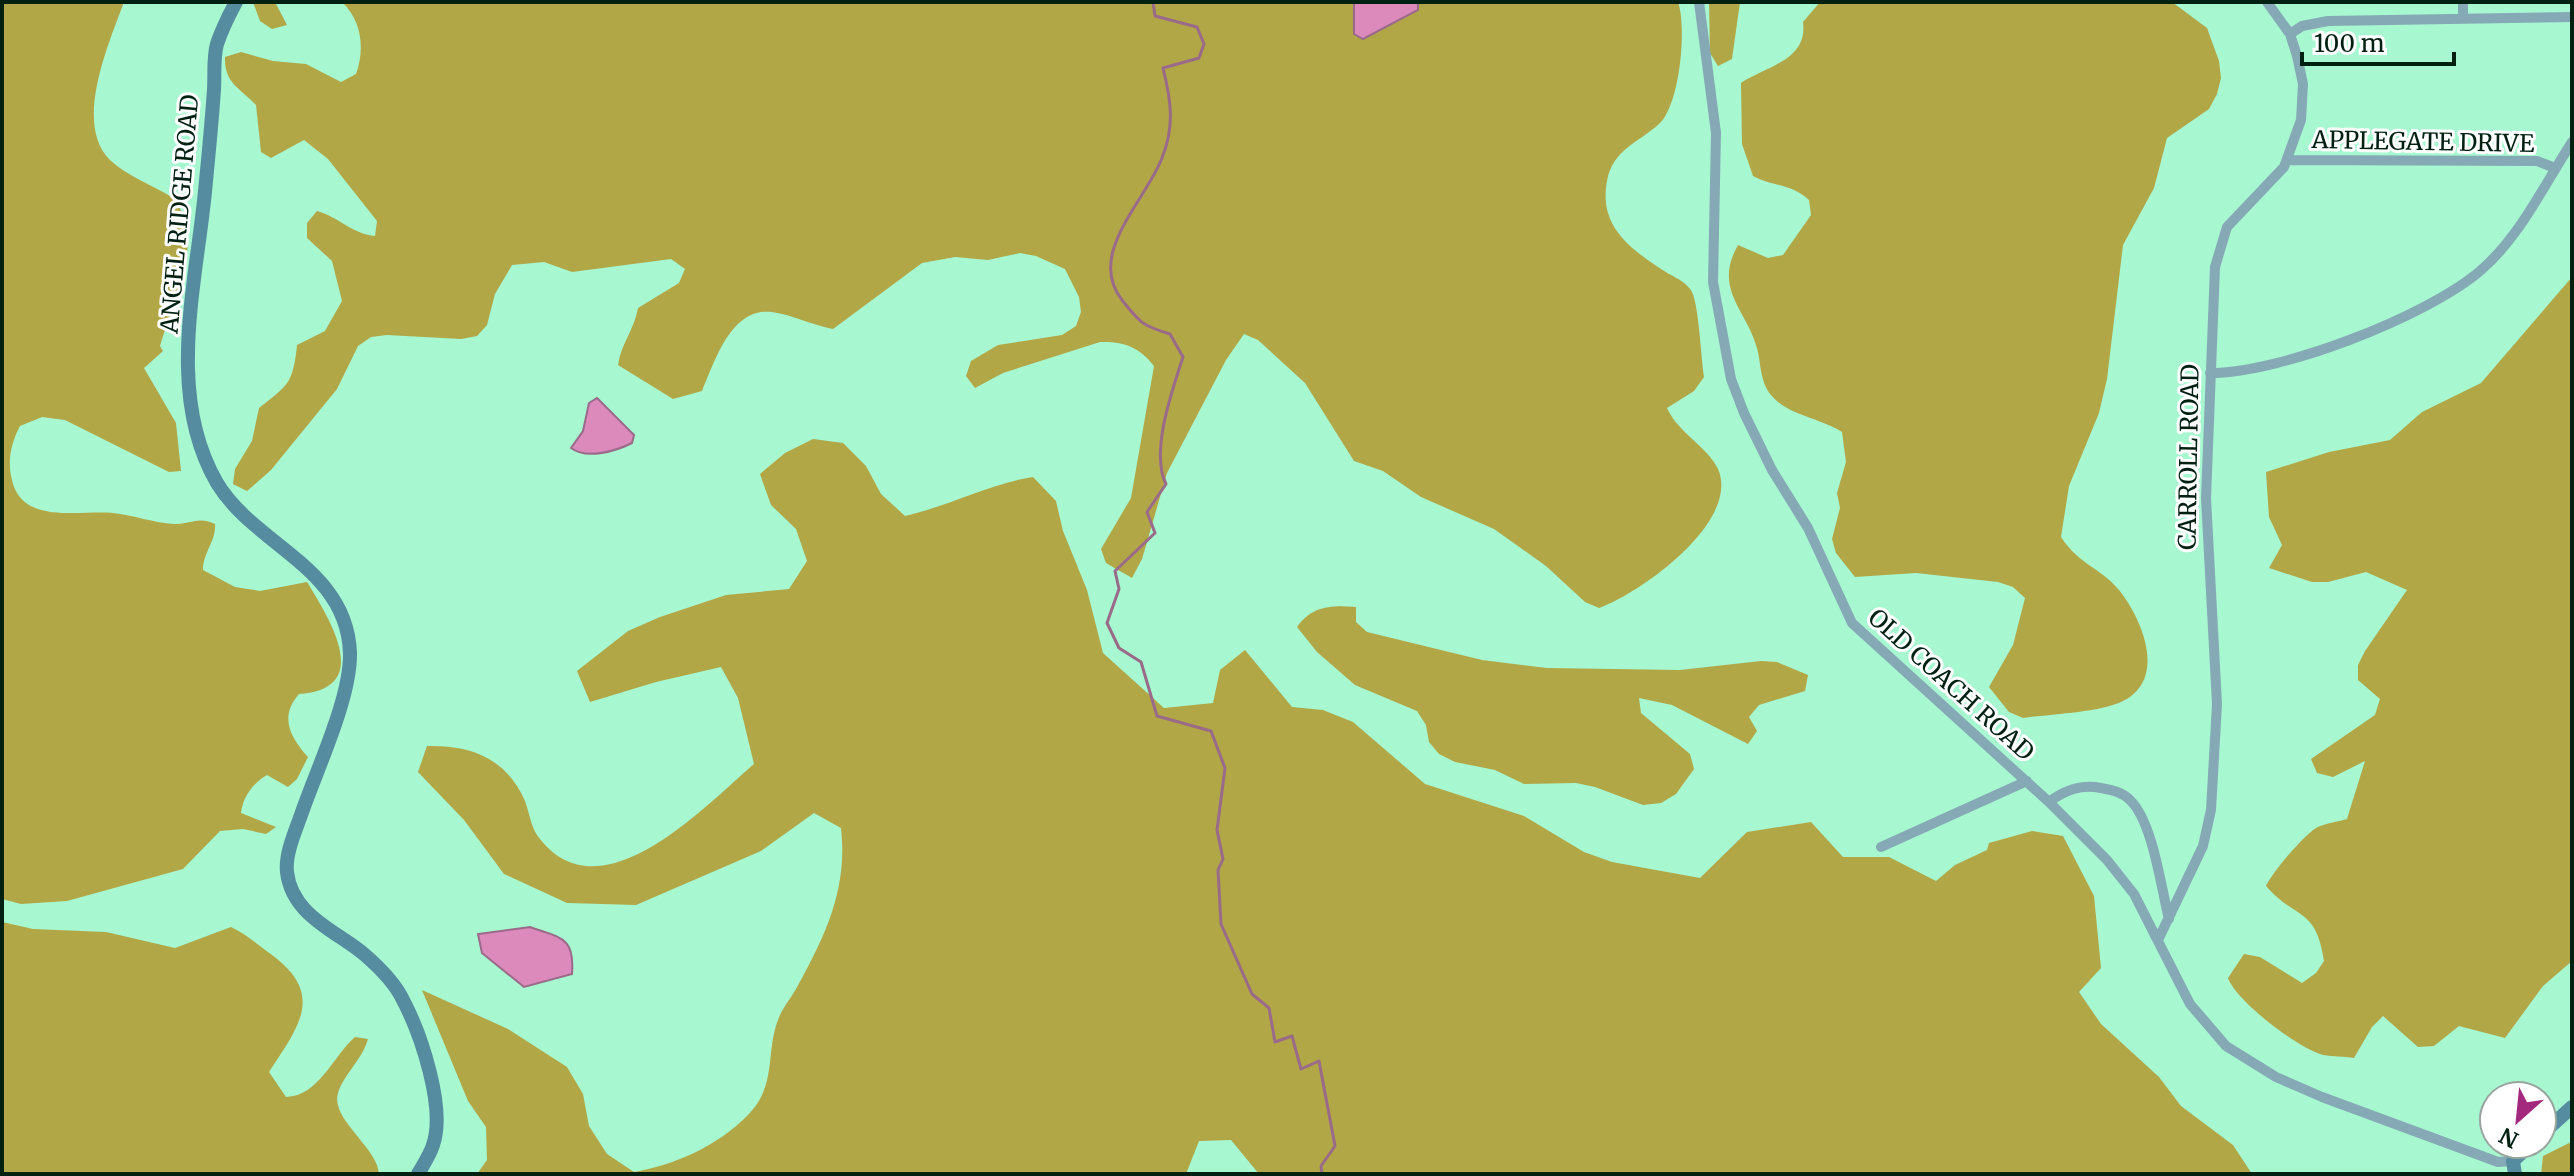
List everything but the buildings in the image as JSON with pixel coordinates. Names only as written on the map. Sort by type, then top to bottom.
[{"type":"street","name":"ANGEL RIDGE ROAD","points":[[236,2],[216,46],[206,182],[189,318],[193,415],[217,483],[231,501],[312,572],[334,598],[344,619],[350,653],[346,686],[291,844],[287,872],[299,903],[321,925],[364,955],[393,983],[404,1001],[423,1052],[436,1103],[434,1144],[418,1174]]},
{"type":"street","name":"OLD COACH ROAD","points":[[1699,2],[1716,133],[1713,282],[1725,354],[1744,413],[1772,470],[1808,528],[1852,623],[2027,781],[2107,860],[2134,894],[2195,1011],[2218,1038],[2241,1057],[2276,1077],[2346,1106],[2514,1168]]},
{"type":"street","name":"CARROLL ROAD","points":[[2159,938],[2203,844],[2211,810],[2217,704],[2206,498],[2211,310],[2219,244],[2244,205],[2288,160],[2301,120],[2303,84],[2290,34],[2267,2]]},
{"type":"street","points":[[2463,2],[2463,17]]},
{"type":"street","points":[[2290,34],[2302,26],[2328,21],[2572,17]]},
{"type":"street","points":[[2210,373],[2240,373],[2296,359],[2345,341],[2451,291],[2497,254],[2572,142]]},
{"type":"street","name":"APPLEGATE DRIVE","points":[[2288,160],[2537,161],[2555,168]]},
{"type":"street","points":[[1881,847],[2027,781]]},
{"type":"street","points":[[2049,802],[2064,790],[2091,786],[2118,792],[2131,801],[2150,841],[2169,919]]},
{"type":"shaded area","points":[[2,2],[124,2],[103,61],[94,105],[94,126],[99,145],[117,166],[173,198],[183,215],[187,233],[184,271],[160,346],[163,351],[144,368],[176,423],[181,471],[169,472],[65,420],[42,417],[20,426],[14,439],[10,466],[18,494],[27,504],[54,512],[113,513],[166,523],[199,520],[215,524],[203,570],[235,587],[260,591],[307,582],[334,632],[341,666],[335,679],[322,689],[299,694],[289,711],[289,727],[308,757],[297,779],[288,787],[267,775],[246,796],[241,813],[276,827],[266,834],[243,829],[220,831],[183,869],[67,901],[21,904],[2,899]]},
{"type":"shaded area","points":[[253,2],[275,2],[287,25],[272,29],[260,21]]},
{"type":"shaded area","points":[[342,2],[1678,2],[1682,29],[1680,65],[1672,100],[1659,124],[1615,161],[1607,181],[1606,198],[1613,225],[1631,247],[1688,286],[1692,292],[1704,377],[1694,391],[1667,408],[1678,425],[1707,453],[1718,469],[1721,490],[1715,511],[1701,533],[1660,572],[1638,588],[1599,608],[1585,602],[1546,566],[1494,529],[1421,497],[1383,471],[1354,461],[1305,383],[1258,340],[1244,334],[1226,360],[1167,473],[1142,559],[1132,578],[1106,563],[1101,549],[1131,498],[1154,366],[1130,346],[1100,342],[1003,373],[975,388],[966,376],[971,361],[998,345],[1062,335],[1076,326],[1081,312],[1079,297],[1065,269],[1036,256],[1020,253],[988,260],[955,257],[922,263],[833,329],[780,313],[758,313],[746,318],[726,338],[702,391],[673,399],[618,365],[638,308],[679,283],[685,269],[671,259],[572,272],[544,262],[512,265],[495,294],[487,325],[477,336],[461,339],[387,335],[371,337],[358,346],[337,389],[271,470],[247,491],[233,484],[235,469],[252,441],[259,408],[277,394],[291,376],[297,345],[325,331],[342,301],[332,261],[307,238],[307,223],[317,211],[359,232],[375,236],[377,221],[328,159],[304,140],[271,158],[261,152],[256,105],[230,79],[225,57],[241,52],[273,61],[306,64],[341,82],[356,74],[361,45],[358,27]]},
{"type":"shaded area","points":[[1354,2],[1418,2],[1418,10],[1363,39],[1354,34]]},
{"type":"shaded area","points":[[1709,2],[1740,2],[1732,59],[1718,66],[1710,53]]},
{"type":"shaded area","points":[[1820,2],[2172,2],[2207,28],[2219,61],[2221,78],[2217,94],[2209,109],[2167,138],[2154,188],[2123,245],[2107,379],[2099,413],[2069,486],[2061,537],[2075,554],[2119,590],[2143,633],[2147,649],[2144,680],[2135,692],[2121,702],[2086,711],[2023,718],[2009,712],[1989,687],[2013,645],[2025,598],[2013,587],[1998,582],[1916,573],[1855,577],[1836,553],[1832,539],[1840,508],[1837,493],[1846,462],[1842,432],[1786,407],[1767,390],[1757,348],[1734,298],[1729,274],[1738,245],[1768,258],[1783,255],[1811,215],[1809,200],[1802,195],[1753,176],[1742,144],[1741,83],[1792,54],[1803,35],[1803,22]]},
{"type":"shaded area","points":[[2572,277],[2572,961],[2543,986],[2505,1038],[2459,1026],[2434,1046],[2418,1047],[2383,1016],[2372,1027],[2354,1058],[2323,1055],[2299,1044],[2255,1011],[2233,988],[2228,978],[2244,954],[2260,957],[2302,983],[2316,973],[2324,961],[2316,931],[2310,922],[2266,886],[2310,832],[2347,819],[2365,761],[2333,777],[2317,773],[2311,759],[2375,715],[2380,699],[2358,680],[2358,665],[2407,590],[2366,572],[2328,582],[2312,582],[2269,568],[2282,545],[2269,517],[2266,472],[2329,452],[2390,440],[2422,412],[2481,383]]},
{"type":"shaded area","points":[[597,398],[634,435],[632,443],[593,454],[578,452],[571,448],[583,431],[589,403]]},
{"type":"shaded area","points":[[813,439],[843,443],[866,466],[881,494],[905,516],[1033,477],[1056,501],[1063,531],[1087,590],[1103,653],[1164,708],[1213,703],[1220,670],[1245,650],[1292,707],[1323,710],[1353,722],[1425,784],[1524,816],[1584,852],[1612,862],[1700,878],[1747,832],[1811,822],[1843,857],[1889,857],[1936,881],[1955,865],[1987,850],[1989,843],[2032,831],[2063,836],[2094,896],[2101,968],[2079,992],[2101,1024],[2159,1077],[2181,1106],[2233,1145],[2252,1174],[1259,1174],[1231,1140],[1199,1141],[1186,1174],[477,1174],[487,1160],[486,1127],[468,1101],[422,990],[508,1029],[567,1067],[583,1094],[589,1126],[607,1154],[634,1172],[665,1165],[709,1145],[747,1116],[763,1092],[775,1028],[832,912],[841,872],[841,828],[814,813],[761,851],[636,905],[567,903],[504,874],[464,820],[418,772],[427,746],[458,748],[485,757],[497,764],[517,786],[537,835],[562,858],[590,866],[619,862],[650,848],[708,805],[754,764],[738,698],[721,667],[590,702],[577,671],[628,631],[660,617],[726,595],[789,589],[807,561],[796,529],[771,505],[760,474],[785,453]]},
{"type":"shaded area","points":[[1356,607],[1356,622],[1367,632],[1482,660],[1547,668],[1680,670],[1761,661],[1777,662],[1808,675],[1805,691],[1759,705],[1749,717],[1757,731],[1748,744],[1672,705],[1639,698],[1641,713],[1690,754],[1694,769],[1676,794],[1661,803],[1643,805],[1576,783],[1524,784],[1495,770],[1455,762],[1439,754],[1429,742],[1426,725],[1417,711],[1355,685],[1317,652],[1297,627],[1309,615],[1323,608]]},
{"type":"shaded area","points":[[2,922],[33,929],[106,932],[175,948],[231,927],[247,936],[289,970],[302,998],[302,1012],[297,1026],[269,1072],[286,1097],[298,1095],[317,1083],[355,1037],[368,1039],[341,1086],[337,1103],[347,1123],[377,1164],[379,1174],[2,1174]]},
{"type":"shaded area","points":[[530,927],[564,941],[571,953],[572,974],[524,987],[482,953],[478,934]]},
{"type":"shaded area","points":[[2572,1144],[2572,1174],[2541,1174],[2543,1160],[2558,1160],[2558,1148]]},
{"type":"waterway","points":[[1153,2],[1155,16],[1197,27],[1204,44],[1199,58],[1163,68],[1170,113],[1169,135],[1154,175],[1122,228],[1114,246],[1111,265],[1113,282],[1122,300],[1143,323],[1170,334],[1183,357],[1161,439],[1160,455],[1166,484],[1147,512],[1155,533],[1115,571],[1119,589],[1107,623],[1119,648],[1141,662],[1157,716],[1211,731],[1225,768],[1217,830],[1223,859],[1218,870],[1221,924],[1252,994],[1269,1008],[1275,1042],[1292,1036],[1301,1069],[1319,1061],[1335,1146],[1321,1166],[1322,1174]]}]
